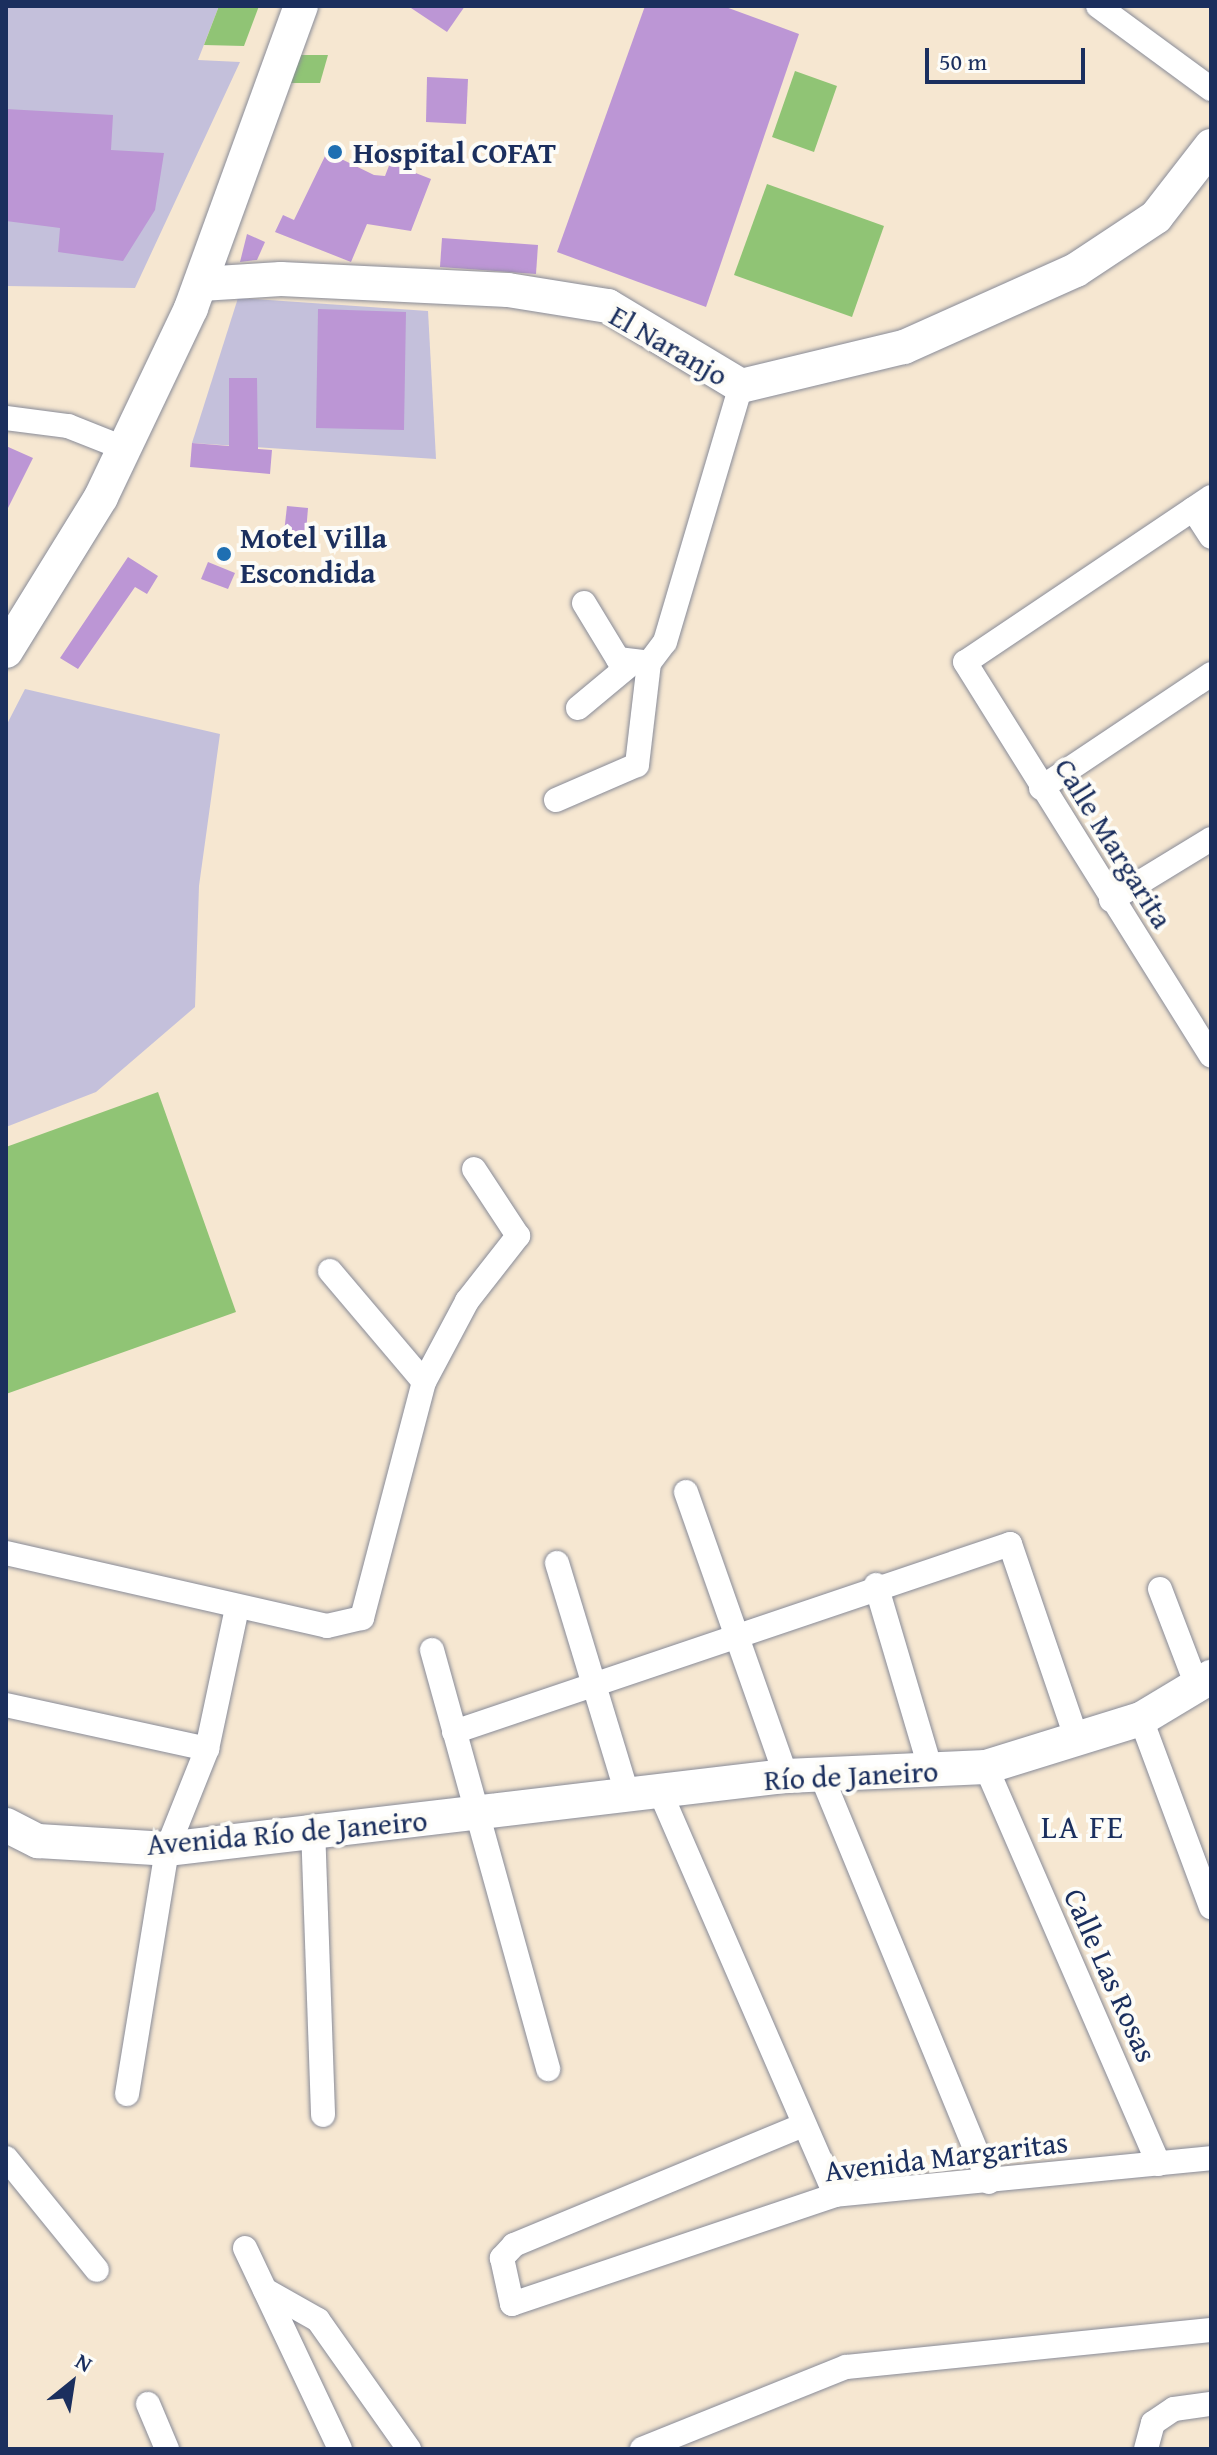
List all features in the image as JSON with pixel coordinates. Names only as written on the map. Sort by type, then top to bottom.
[{"type":"street","points":[[6,651],[126,449],[201,284],[301,6]]},
{"type":"street","points":[[1098,6],[1211,89]]},
{"type":"street","name":"El Naranjo","points":[[201,284],[281,279],[508,290],[608,306],[741,386],[904,347],[1076,270],[1156,217],[1211,146]]},
{"type":"street","points":[[578,708],[665,642],[741,386]]},
{"type":"street","points":[[6,418],[68,426],[126,449]]},
{"type":"street","points":[[1202,503],[1211,537]]},
{"type":"street","name":"Calle Margarita","points":[[1202,503],[965,662],[1111,900],[1207,1040]]},
{"type":"street","points":[[584,603],[609,650],[640,663]]},
{"type":"street","points":[[556,800],[637,765],[640,663]]},
{"type":"street","points":[[1041,788],[1211,674]]},
{"type":"street","points":[[1111,900],[1211,839]]},
{"type":"street","points":[[6,1553],[237,1608],[327,1626],[362,1618],[424,1382],[467,1301],[518,1236],[474,1169]]},
{"type":"street","points":[[330,1271],[424,1382]]},
{"type":"street","points":[[686,1492],[786,1776]]},
{"type":"street","points":[[454,1732],[876,1585],[1010,1544],[1076,1737]]},
{"type":"street","points":[[557,1563],[593,1682],[644,1796],[835,2195]]},
{"type":"street","points":[[876,1585],[931,1771]]},
{"type":"street","points":[[1160,1589],[1204,1682]]},
{"type":"street","points":[[127,2094],[167,1849],[207,1749],[237,1608]]},
{"type":"street","points":[[432,1650],[548,2069]]},
{"type":"street","name":"Río de Janeiro","points":[[475,1814],[644,1796],[786,1776],[822,1777],[986,1767],[1141,1719],[1204,1682]]},
{"type":"street","points":[[6,1705],[207,1749]]},
{"type":"street","points":[[1141,1719],[1211,1907]]},
{"type":"street","name":"Calle Las Rosas","points":[[986,1767],[1159,2164]]},
{"type":"street","points":[[822,1777],[989,2182]]},
{"type":"street","name":"Avenida Río de Janeiro","points":[[6,1825],[38,1841],[167,1849],[313,1827],[475,1814]]},
{"type":"street","points":[[313,1827],[323,2115]]},
{"type":"street","name":"Avenida Margaritas","points":[[801,2126],[514,2245],[502,2258],[512,2304],[835,2195],[1211,2158]]},
{"type":"street","points":[[6,2158],[97,2270]]},
{"type":"street","points":[[245,2248],[340,2449]]},
{"type":"street","points":[[265,2290],[318,2320],[409,2449]]},
{"type":"street","points":[[642,2449],[846,2367],[1211,2330]]},
{"type":"street","points":[[148,2404],[167,2449]]},
{"type":"street","points":[[1146,2449],[1153,2423],[1174,2409],[1211,2404]]},
{"type":"shaded area","points":[[6,6],[219,6],[198,60],[240,62],[135,288],[6,286]]},
{"type":"shaded area","points":[[238,298],[428,311],[436,459],[192,443]]},
{"type":"shaded area","points":[[25,689],[220,734],[199,886],[195,1007],[96,1092],[6,1127],[6,726]]},
{"type":"green space","points":[[219,6],[259,6],[244,46],[204,45]]},
{"type":"green space","points":[[293,55],[328,55],[320,83],[289,83]]},
{"type":"green space","points":[[795,71],[837,86],[814,152],[772,137]]},
{"type":"green space","points":[[767,184],[884,226],[852,317],[734,275]]},
{"type":"green space","points":[[158,1092],[236,1312],[6,1394],[6,1147]]},
{"type":"building","points":[[408,6],[465,6],[447,32]]},
{"type":"building","points":[[645,6],[723,6],[799,34],[706,307],[557,252]]},
{"type":"building","points":[[427,77],[468,79],[466,124],[426,122]]},
{"type":"building","points":[[6,109],[113,115],[111,150],[164,153],[155,210],[123,261],[58,252],[60,228],[6,221]]},
{"type":"building","points":[[327,152],[374,175],[385,176],[390,163],[431,179],[411,231],[367,224],[351,262],[275,232],[283,215],[294,220]]},
{"type":"building","points":[[247,234],[265,242],[257,260],[240,262]]},
{"type":"building","points":[[442,238],[538,245],[536,274],[440,267]]},
{"type":"building","points":[[318,309],[406,312],[404,430],[316,428]]},
{"type":"building","points":[[229,378],[257,378],[258,449],[272,450],[270,474],[190,467],[192,443],[229,446]]},
{"type":"building","points":[[6,446],[33,458],[6,512]]},
{"type":"building","points":[[287,506],[308,508],[305,544],[283,542]]},
{"type":"building","points":[[128,557],[158,576],[147,594],[135,587],[78,669],[60,658]]},
{"type":"building","points":[[208,562],[235,573],[228,589],[201,579]]},
{"type":"place","name":"Hospital COFAT","points":[[335,152]]},
{"type":"place","name":"Motel Villa Escondida","points":[[224,554]]},
{"type":"district","name":"LA FE","points":[[1083,1827]]}]
